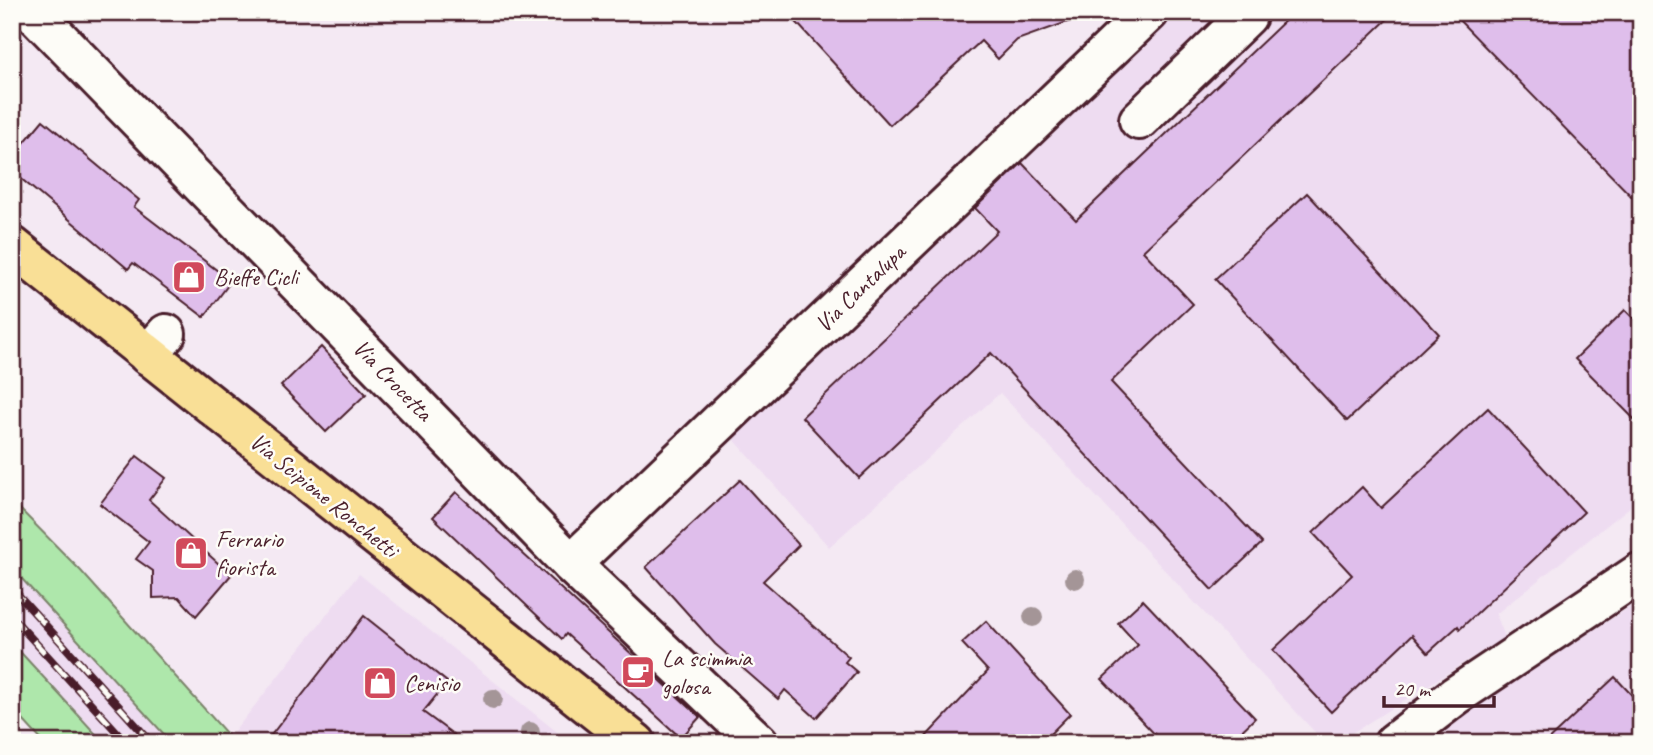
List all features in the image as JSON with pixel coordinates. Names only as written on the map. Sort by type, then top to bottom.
[{"type":"main road","name":"Via Scipione Ronchetti","points":[[12,246],[157,344],[636,743]]},
{"type":"street","name":"Via Crocetta","points":[[33,12],[571,564],[759,743]]},
{"type":"street","name":"Via Cantalupa","points":[[571,564],[1149,12]]},
{"type":"street","points":[[1139,120],[1247,16],[1243,12]]},
{"type":"street","points":[[1394,743],[1455,696],[1641,572]]},
{"type":"shaded area","points":[[1174,12],[1641,12],[1641,508],[1636,502],[1496,614],[1505,637],[1336,743],[1325,743],[1000,393],[829,547],[732,437]]},
{"type":"shaded area","points":[[12,568],[172,743],[104,743],[12,643]]},
{"type":"shaded area","points":[[359,574],[571,743],[235,743],[230,737]]},
{"type":"shaded area","points":[[1641,600],[1641,743],[1454,743],[1441,728]]},
{"type":"green space","points":[[12,501],[81,571],[235,743],[172,743],[12,568]]},
{"type":"green space","points":[[12,643],[104,743],[44,743],[12,708]]},
{"type":"building","points":[[787,12],[1084,12],[1084,16],[1017,40],[998,59],[981,41],[890,125]]},
{"type":"building","points":[[1294,12],[1395,12],[1143,251],[1193,304],[1111,382],[1262,543],[1212,590],[991,353],[859,478],[802,417],[997,231],[975,208],[1022,163],[1076,220]]},
{"type":"building","points":[[1451,12],[1641,12],[1641,206]]},
{"type":"building","points":[[43,120],[139,200],[134,207],[231,281],[204,317],[133,263],[128,269],[12,171],[12,157]]},
{"type":"building","points":[[1307,193],[1439,334],[1347,421],[1215,279]]},
{"type":"building","points":[[1625,310],[1641,326],[1641,426],[1575,359]]},
{"type":"building","points":[[321,347],[366,394],[326,432],[281,386]]},
{"type":"building","points":[[1488,408],[1584,512],[1460,629],[1458,626],[1428,653],[1412,635],[1331,712],[1273,650],[1352,575],[1313,533],[1362,487],[1381,508]]},
{"type":"building","points":[[137,456],[166,478],[149,500],[231,575],[196,616],[179,597],[153,598],[153,571],[136,559],[149,542],[100,504]]},
{"type":"building","points":[[740,480],[799,545],[763,581],[849,657],[845,662],[857,672],[816,718],[785,690],[778,699],[715,644],[646,567]]},
{"type":"building","points":[[456,492],[700,717],[681,738],[566,634],[562,639],[433,517]]},
{"type":"building","points":[[1143,600],[1255,718],[1229,743],[1163,743],[1102,679],[1138,645],[1118,623]]},
{"type":"building","points":[[364,616],[447,682],[423,712],[465,743],[265,743]]},
{"type":"building","points":[[986,621],[1070,714],[1041,743],[920,743],[988,671],[962,643]]},
{"type":"building","points":[[1615,677],[1641,705],[1641,743],[1545,743]]},
{"type":"railway","points":[[12,588],[152,743]]},
{"type":"railway","points":[[12,617],[127,743]]},
{"type":"place","name":"Bieffe Cicli","points":[[189,277]]},
{"type":"place","name":"Ferrario fiorista","points":[[191,553]]},
{"type":"place","name":"La scimmia golosa","points":[[638,672]]},
{"type":"place","name":"Cenisio","points":[[380,683]]}]
